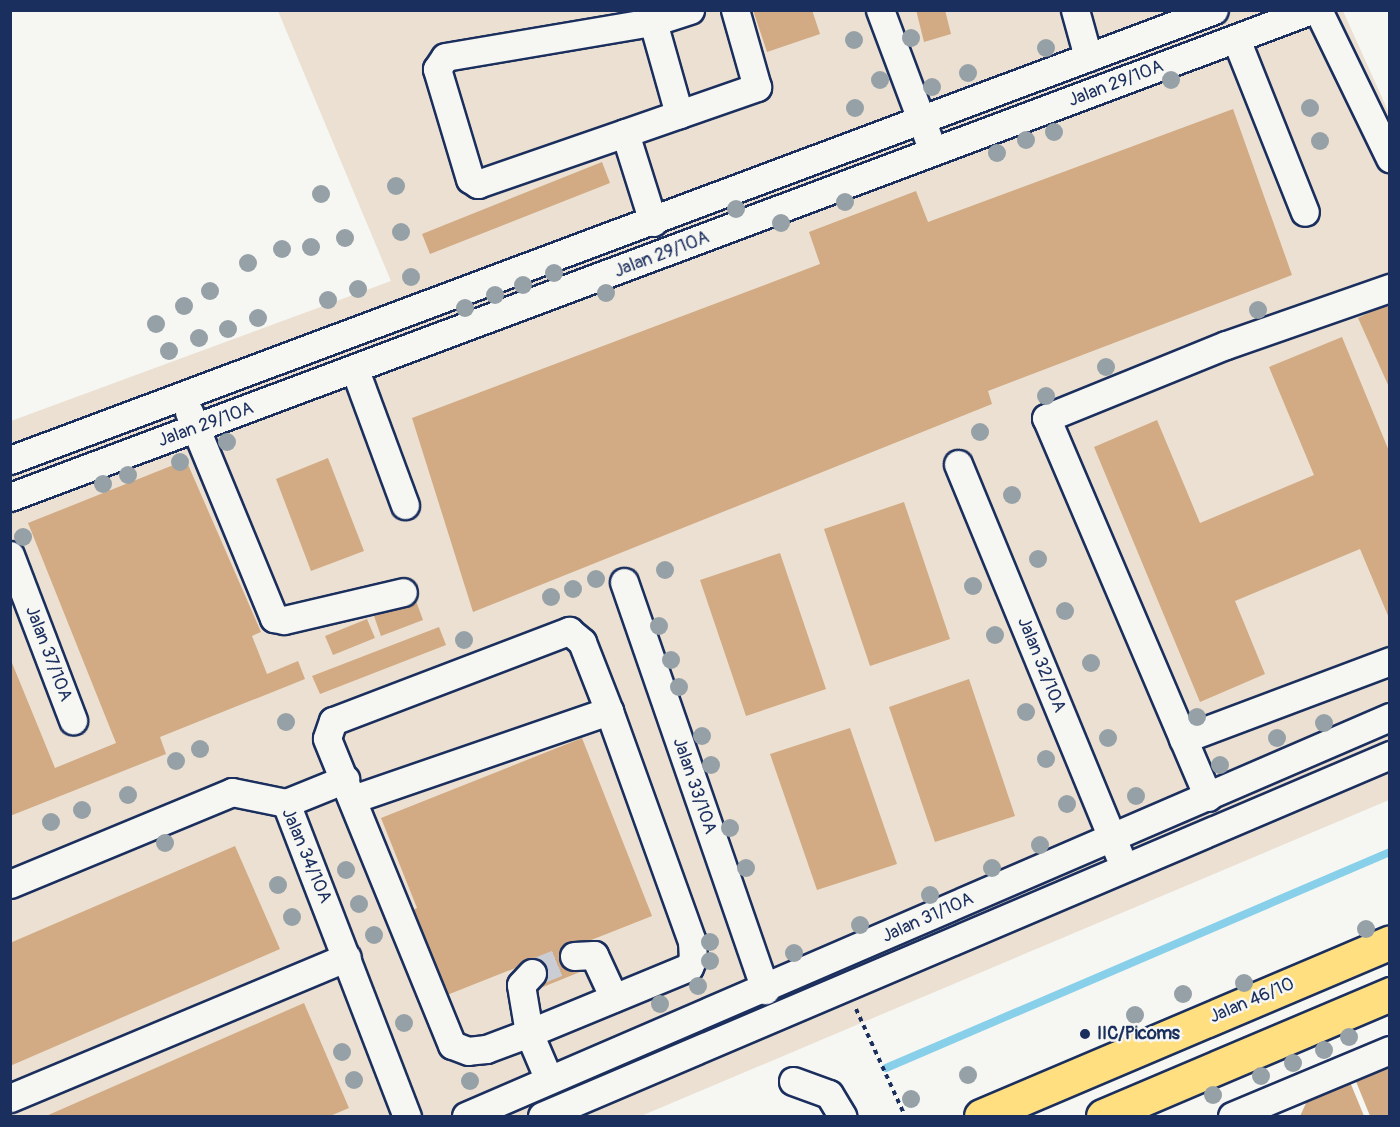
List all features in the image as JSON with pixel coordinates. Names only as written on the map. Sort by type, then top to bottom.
[{"type":"main road","name":"Jalan 46/10","points":[[981,1116],[1389,942]]},
{"type":"main road","points":[[1103,1116],[1389,994]]},
{"type":"street","points":[[690,10],[653,22],[445,57],[437,69],[470,179],[478,184],[757,87],[735,10]]},
{"type":"street","points":[[880,10],[934,153]]},
{"type":"street","points":[[1074,10],[1088,57]]},
{"type":"street","name":"Jalan 29/10A","points":[[10,460],[653,222],[1215,10]]},
{"type":"street","name":"Jalan 29/10A","points":[[10,497],[355,370],[1311,10]]},
{"type":"street","points":[[1318,10],[1389,158]]},
{"type":"street","points":[[653,22],[680,114]]},
{"type":"street","points":[[1236,39],[1305,212]]},
{"type":"street","points":[[625,133],[653,222]]},
{"type":"street","points":[[1208,797],[1046,418],[1226,345],[1389,288]]},
{"type":"street","points":[[355,370],[405,505]]},
{"type":"street","points":[[183,397],[274,618],[284,620],[403,592]]},
{"type":"street","name":"Jalan 32/10A","points":[[958,464],[1123,866]]},
{"type":"street","name":"Jalan 37/10A","points":[[10,555],[73,720]]},
{"type":"street","name":"Jalan 33/10A","points":[[624,582],[765,990]]},
{"type":"street","points":[[569,631],[582,642],[692,941],[693,958],[689,967],[529,1033],[486,1048],[468,1051],[452,1045],[349,789],[327,738],[333,721],[569,631]]},
{"type":"street","points":[[1183,739],[1389,661]]},
{"type":"street","points":[[286,803],[349,789],[609,711]]},
{"type":"street","name":"Jalan 31/10A","points":[[466,1116],[765,990],[1389,717]]},
{"type":"street","name":"Jalan 31/10A","points":[[542,1116],[845,984],[1389,754]]},
{"type":"street","name":"Jalan 34/10A","points":[[10,884],[232,792],[286,803],[407,1116]]},
{"type":"street","points":[[574,956],[594,955],[614,998]]},
{"type":"street","points":[[10,1098],[347,957]]},
{"type":"street","points":[[532,973],[521,985],[529,1033],[549,1080]]},
{"type":"street","points":[[1233,1116],[1282,1107],[1389,1050]]},
{"type":"street","points":[[793,1082],[820,1087],[842,1116]]},
{"type":"path","points":[[845,984],[905,1116]]},
{"type":"shaded area","points":[[278,11],[1343,11],[1389,113],[1389,800],[641,1116],[11,1116],[11,421],[391,281]]},
{"type":"building","points":[[753,10],[812,10],[820,34],[767,52]]},
{"type":"building","points":[[916,10],[945,10],[951,34],[924,42]]},
{"type":"building","points":[[1233,109],[1292,275],[988,391],[992,404],[473,612],[412,418],[820,264],[809,232],[916,191],[928,222]]},
{"type":"building","points":[[602,162],[610,183],[430,254],[422,234]]},
{"type":"building","points":[[1389,303],[1389,387],[1358,318]]},
{"type":"building","points":[[1342,337],[1389,451],[1389,618],[1360,549],[1235,601],[1265,674],[1200,702],[1094,447],[1157,420],[1200,523],[1314,475],[1269,367]]},
{"type":"building","points":[[328,458],[364,551],[311,571],[276,479]]},
{"type":"building","points":[[186,460],[261,632],[252,636],[267,674],[298,661],[305,679],[160,737],[166,754],[10,816],[10,658],[55,768],[116,743],[28,523]]},
{"type":"building","points":[[904,502],[950,639],[870,666],[824,529]]},
{"type":"building","points":[[780,553],[826,689],[746,716],[700,580]]},
{"type":"building","points":[[416,601],[423,620],[381,636],[374,616]]},
{"type":"building","points":[[367,619],[375,638],[333,655],[325,636]]},
{"type":"building","points":[[439,627],[446,645],[320,694],[312,676]]},
{"type":"building","points":[[969,679],[1015,816],[935,842],[889,707]]},
{"type":"building","points":[[850,728],[897,864],[817,890],[770,754]]},
{"type":"building","points":[[582,738],[652,916],[571,948],[580,972],[538,989],[528,963],[442,997],[408,912],[417,908],[381,818]]},
{"type":"building","points":[[235,846],[280,949],[10,1066],[10,943]]},
{"type":"building","points":[[304,1003],[349,1108],[330,1116],[46,1116]]},
{"type":"building","points":[[1389,1065],[1389,1116],[1370,1116],[1355,1079]]},
{"type":"building","points":[[1350,1082],[1364,1116],[1300,1116],[1308,1099]]},
{"type":"waterway","points":[[886,1068],[1390,852]]},
{"type":"tunnel","points":[[532,973],[574,956]]},
{"type":"place","name":"IIC/Picoms","points":[[1085,1034]]}]
